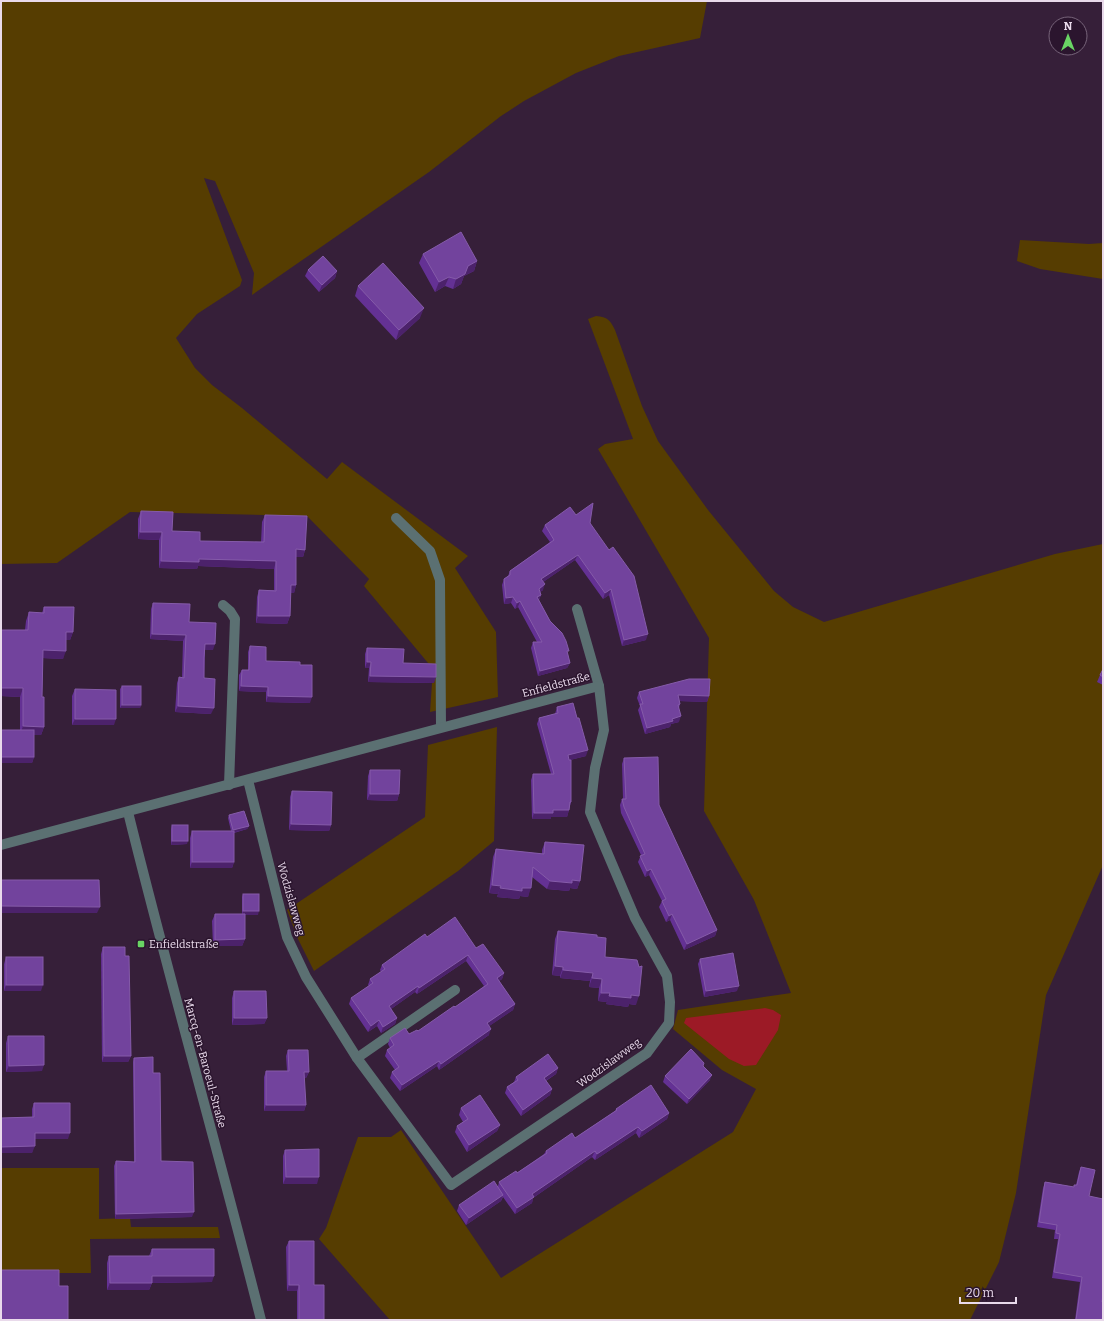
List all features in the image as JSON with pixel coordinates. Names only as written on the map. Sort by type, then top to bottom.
[{"type":"street","points":[[396,518],[430,551],[440,580],[441,727]]},
{"type":"street","points":[[223,605],[230,611],[234,619],[229,785]]},
{"type":"street","name":"Enfieldstraße","points":[[1,845],[599,686],[577,609]]},
{"type":"street","name":"Wodzislawweg","points":[[248,780],[287,937],[306,977],[357,1058],[451,1185],[647,1054],[669,1023],[670,1002],[667,976],[635,918],[590,812],[595,768],[604,730],[599,686]]},
{"type":"street","name":"Marcq-en-Baroeul-Straße","points":[[128,812],[160,942],[261,1320]]},
{"type":"street","points":[[357,1058],[455,990]]},
{"type":"shaded area","points":[[1,1],[707,1],[700,38],[619,56],[576,73],[524,101],[501,116],[429,172],[252,295],[254,273],[215,181],[204,178],[242,280],[240,286],[197,314],[176,338],[195,368],[212,385],[327,479],[342,462],[468,556],[455,568],[496,632],[498,697],[430,712],[433,669],[364,586],[369,579],[307,516],[130,512],[57,563],[1,564]]},
{"type":"shaded area","points":[[1020,240],[1089,244],[1103,243],[1103,279],[1040,269],[1017,261]]},
{"type":"shaded area","points":[[596,316],[606,318],[612,324],[642,406],[658,441],[708,510],[774,591],[793,607],[824,622],[1055,554],[1103,544],[1103,865],[1046,995],[1016,1193],[999,1262],[970,1320],[390,1320],[319,1239],[326,1228],[358,1137],[391,1137],[401,1130],[501,1278],[733,1132],[756,1089],[722,1070],[673,1029],[678,1010],[791,993],[754,900],[704,811],[709,638],[598,449],[605,444],[633,439],[588,319]]},
{"type":"shaded area","points":[[497,727],[494,841],[458,871],[314,971],[298,939],[287,910],[425,817],[428,745]]},
{"type":"shaded area","points":[[765,1008],[773,1010],[781,1015],[778,1030],[756,1065],[744,1066],[729,1059],[684,1023],[686,1018]]},
{"type":"shaded area","points":[[1,1168],[99,1168],[99,1219],[130,1218],[131,1227],[218,1227],[220,1238],[90,1239],[91,1273],[1,1273]]},
{"type":"building","points":[[461,232],[477,261],[468,266],[465,274],[456,279],[449,277],[439,282],[423,254]]},
{"type":"building","points":[[323,256],[337,271],[322,285],[308,270]]},
{"type":"building","points":[[383,263],[424,308],[399,330],[358,286]]},
{"type":"building","points":[[593,503],[590,523],[609,550],[613,547],[634,576],[648,634],[624,640],[611,589],[605,593],[578,555],[541,579],[545,584],[539,589],[541,595],[537,597],[550,621],[562,633],[566,641],[570,663],[540,671],[533,642],[542,642],[520,601],[517,603],[513,597],[506,598],[504,579],[510,575],[510,571],[554,540],[545,525],[570,507],[576,515]]},
{"type":"building","points":[[141,511],[173,512],[172,531],[200,532],[200,541],[264,542],[265,515],[307,516],[305,550],[296,549],[296,585],[291,585],[290,616],[258,616],[259,590],[276,591],[276,561],[199,559],[199,562],[161,561],[162,532],[140,532]]},
{"type":"building","points":[[153,603],[190,604],[189,622],[216,623],[215,644],[205,644],[204,658],[204,678],[215,679],[214,708],[178,706],[179,677],[184,678],[186,635],[152,634]]},
{"type":"building","points":[[44,607],[74,607],[73,632],[66,632],[66,651],[43,650],[42,697],[44,697],[44,727],[23,726],[23,688],[1,688],[1,630],[28,630],[29,612],[44,613]]},
{"type":"building","points":[[250,646],[266,647],[266,661],[300,662],[300,665],[312,665],[312,697],[268,696],[268,687],[241,686],[242,670],[249,670]]},
{"type":"building","points":[[367,648],[404,649],[403,663],[436,664],[436,677],[370,676],[371,662],[367,662]]},
{"type":"building","points":[[1103,669],[1103,677],[1100,675]]},
{"type":"building","points":[[689,679],[710,679],[709,696],[678,695],[680,704],[678,705],[681,716],[672,719],[673,721],[647,728],[640,704],[643,704],[639,692]]},
{"type":"building","points":[[122,686],[141,686],[141,705],[122,705]]},
{"type":"building","points":[[75,689],[116,690],[116,719],[75,719]]},
{"type":"building","points":[[573,703],[588,750],[568,755],[569,760],[571,760],[571,802],[569,810],[553,810],[553,813],[534,813],[533,774],[554,774],[539,718],[558,713],[557,707]]},
{"type":"building","points":[[1,730],[34,730],[34,757],[1,757]]},
{"type":"building","points":[[658,757],[659,805],[717,930],[687,944],[672,914],[669,916],[662,901],[666,899],[651,869],[647,871],[640,856],[645,854],[624,807],[622,799],[626,799],[624,758]]},
{"type":"building","points":[[370,770],[400,770],[399,794],[370,794]]},
{"type":"building","points":[[292,791],[332,792],[331,825],[291,824]]},
{"type":"building","points":[[244,811],[249,826],[233,830],[229,815]]},
{"type":"building","points":[[172,825],[188,825],[188,841],[172,841]]},
{"type":"building","points":[[192,831],[234,831],[234,862],[192,862]]},
{"type":"building","points":[[545,842],[584,845],[580,881],[572,880],[572,883],[550,881],[533,867],[531,888],[522,888],[522,891],[500,888],[501,886],[492,885],[496,849],[544,854]]},
{"type":"building","points":[[1,880],[99,880],[100,907],[1,906]]},
{"type":"building","points":[[243,894],[259,894],[259,911],[243,911]]},
{"type":"building","points":[[215,914],[245,914],[245,939],[215,940]]},
{"type":"building","points":[[455,917],[476,948],[483,944],[504,973],[497,978],[515,1004],[487,1023],[491,1029],[441,1064],[439,1061],[402,1085],[392,1072],[399,1067],[387,1050],[394,1045],[390,1038],[405,1028],[409,1034],[417,1030],[418,1031],[488,984],[468,955],[389,1006],[397,1018],[383,1027],[379,1020],[371,1026],[351,998],[373,983],[370,979],[385,969],[382,965],[425,934],[427,937]]},
{"type":"building","points":[[558,931],[597,935],[597,937],[606,938],[605,957],[637,960],[639,967],[642,966],[639,996],[631,995],[631,998],[609,996],[610,993],[601,993],[602,979],[592,978],[593,973],[563,970],[563,967],[555,966]]},
{"type":"building","points":[[103,947],[125,947],[125,956],[129,956],[131,1056],[104,1056]]},
{"type":"building","points":[[733,953],[739,986],[706,991],[700,959]]},
{"type":"building","points":[[6,957],[43,957],[43,985],[6,985]]},
{"type":"building","points":[[234,991],[266,991],[267,1018],[234,1018]]},
{"type":"building","points":[[8,1036],[44,1036],[44,1065],[9,1066]]},
{"type":"building","points":[[691,1049],[704,1063],[703,1066],[712,1075],[689,1099],[665,1076]]},
{"type":"building","points":[[288,1050],[308,1050],[309,1072],[304,1072],[306,1105],[266,1105],[266,1071],[289,1071]]},
{"type":"building","points":[[548,1054],[558,1068],[544,1078],[552,1089],[523,1110],[507,1087],[518,1080],[516,1077]]},
{"type":"building","points":[[153,1057],[153,1073],[160,1073],[161,1161],[193,1162],[194,1212],[116,1214],[116,1161],[135,1162],[134,1058]]},
{"type":"building","points":[[651,1085],[669,1113],[642,1131],[638,1127],[597,1154],[595,1151],[532,1194],[534,1197],[517,1208],[499,1182],[516,1171],[517,1173],[547,1153],[546,1151],[572,1133],[575,1138]]},
{"type":"building","points":[[480,1095],[500,1125],[469,1145],[457,1126],[468,1119],[461,1108]]},
{"type":"building","points":[[34,1103],[70,1103],[70,1133],[35,1133],[35,1146],[1,1147],[1,1118],[34,1117]]},
{"type":"building","points":[[319,1149],[319,1177],[286,1177],[285,1150]]},
{"type":"building","points":[[1081,1167],[1095,1170],[1089,1196],[1103,1199],[1102,1320],[1076,1320],[1082,1277],[1054,1272],[1060,1234],[1056,1233],[1057,1225],[1039,1222],[1045,1182],[1074,1187],[1074,1185],[1077,1185]]},
{"type":"building","points":[[494,1181],[503,1195],[469,1218],[459,1205]]},
{"type":"building","points":[[289,1241],[314,1241],[314,1285],[324,1285],[324,1320],[299,1320],[299,1285],[289,1285]]},
{"type":"building","points":[[152,1249],[214,1249],[214,1276],[152,1276],[152,1283],[110,1283],[109,1256],[152,1256]]},
{"type":"building","points":[[1,1270],[59,1270],[59,1286],[68,1286],[68,1320],[1,1320]]},
{"type":"place","name":"Enfieldstraße","points":[[141,944]]}]
